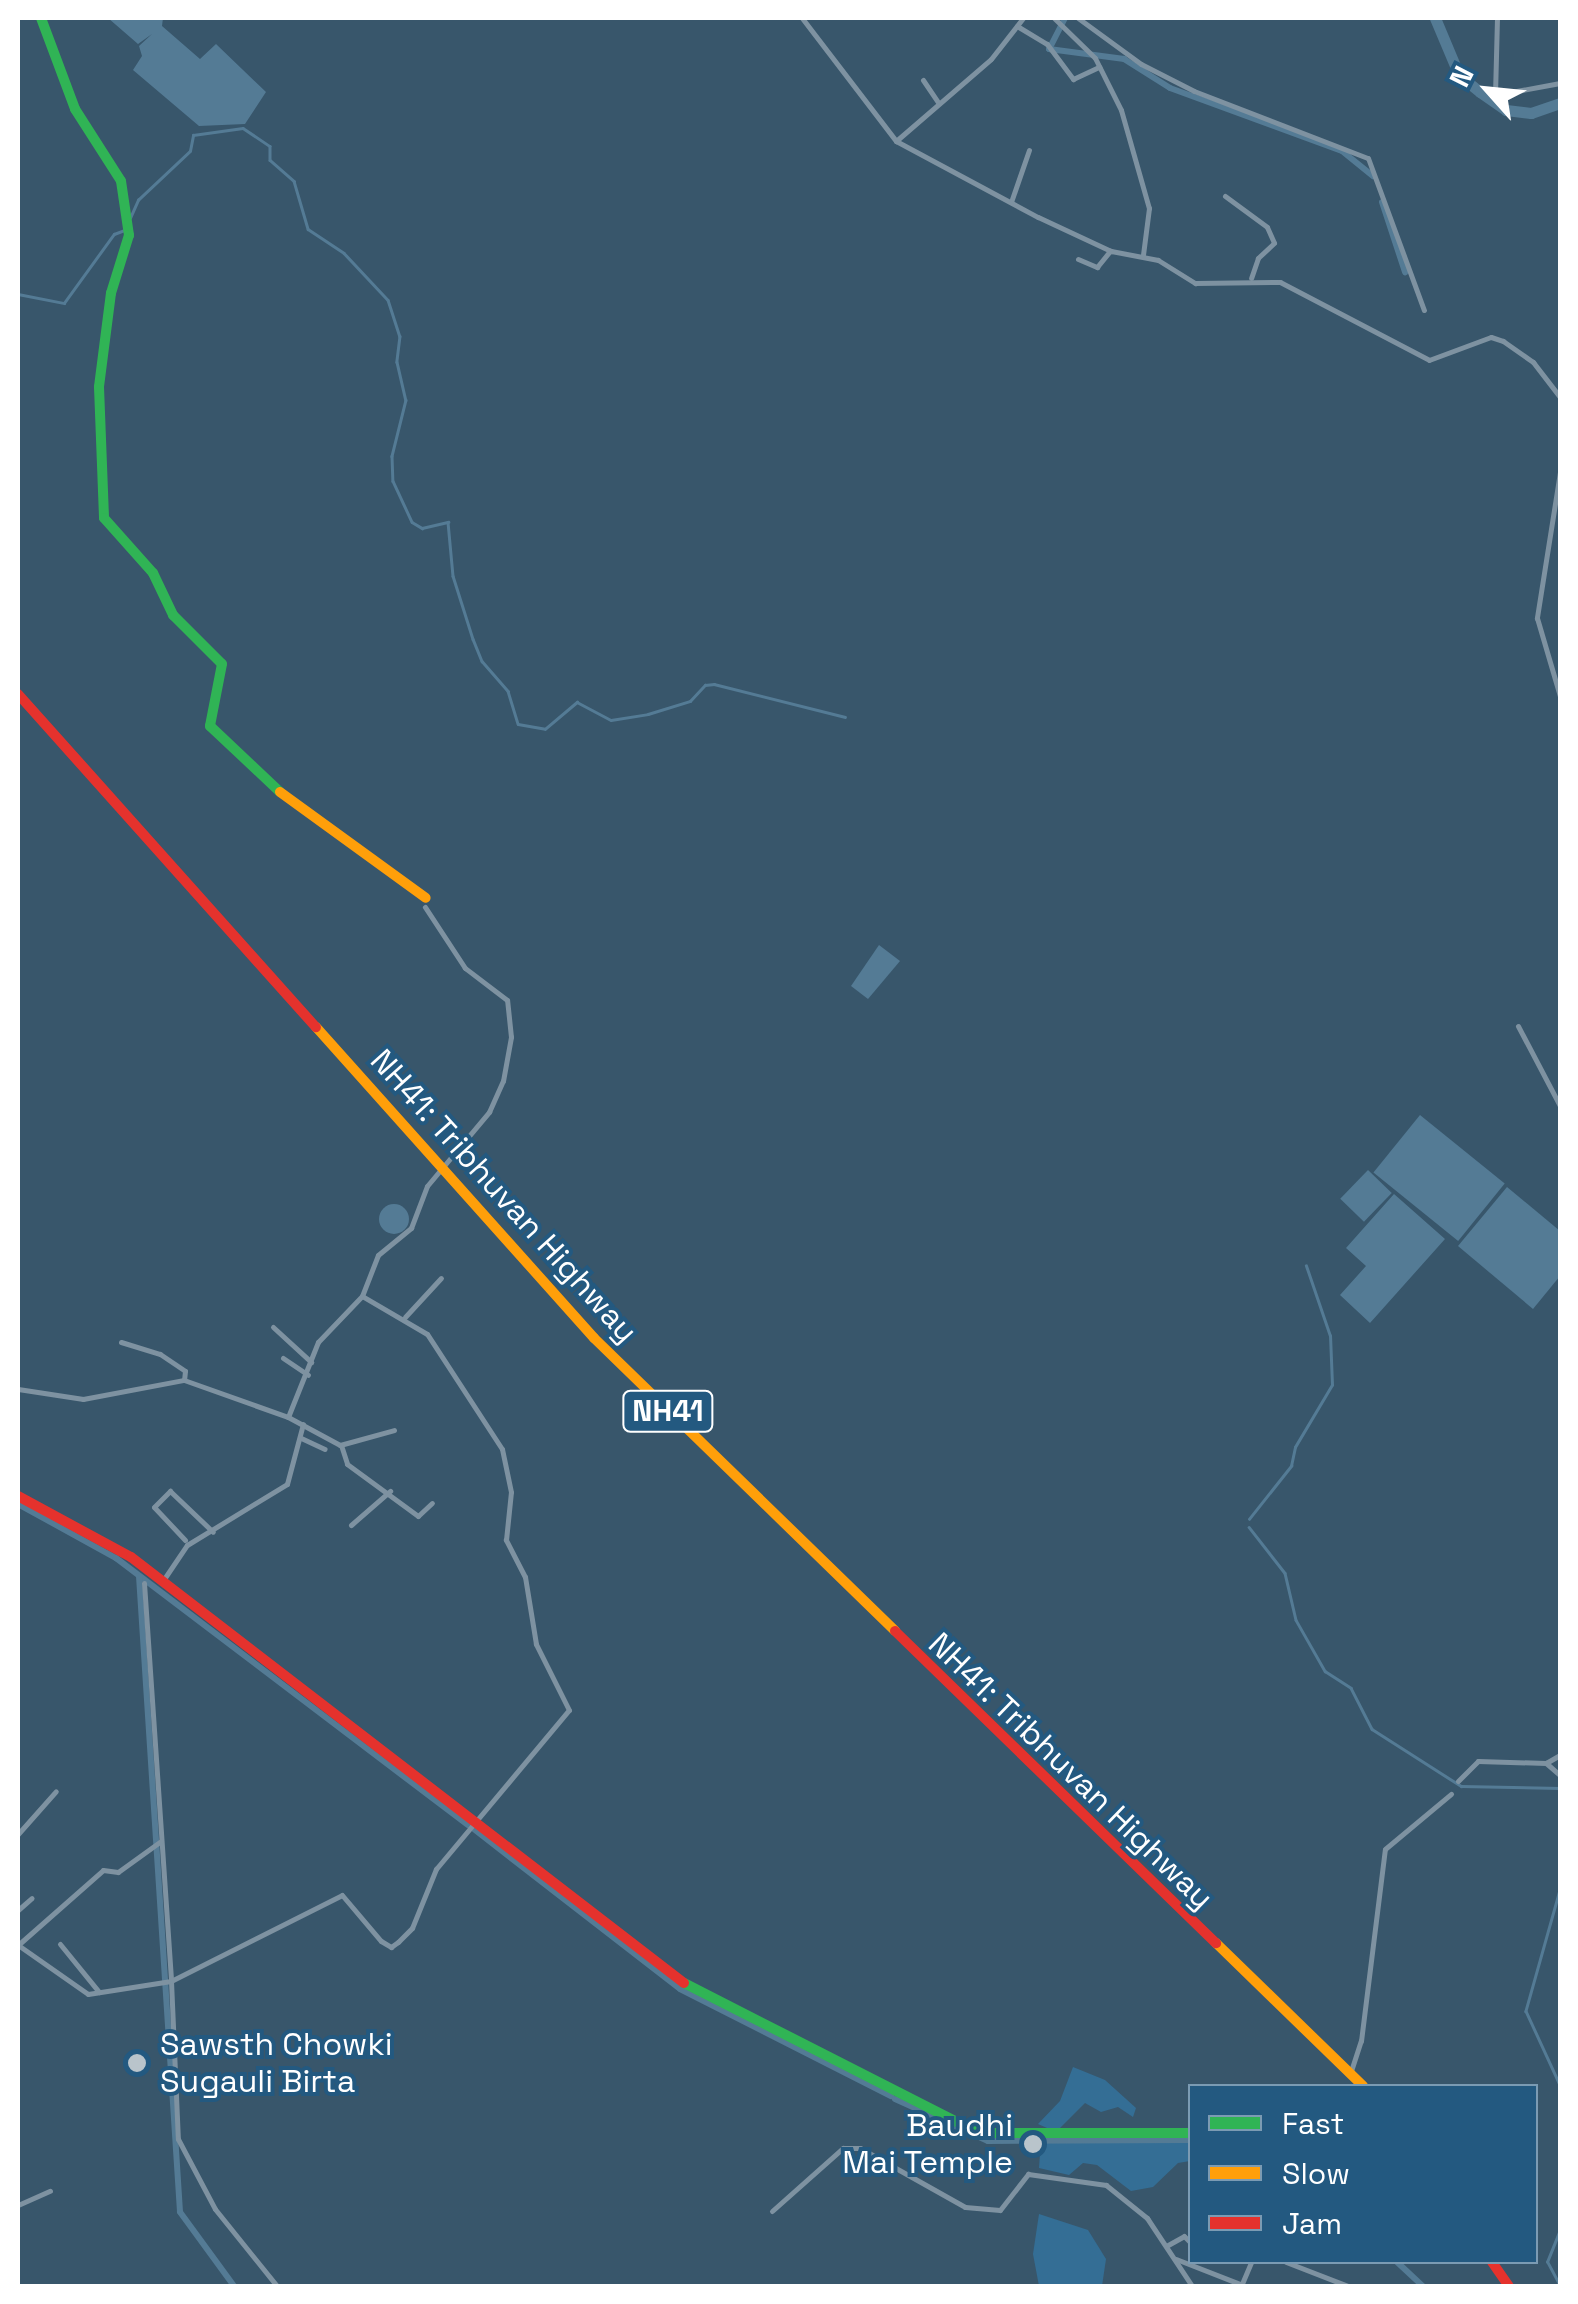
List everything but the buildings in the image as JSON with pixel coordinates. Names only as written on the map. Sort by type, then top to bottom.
[{"type":"main road","points":[[41,18],[75,109],[121,181],[130,236],[111,292],[100,387],[104,518],[153,573],[174,616],[222,664],[210,726],[281,793],[425,902]]},
{"type":"main road","name":"NH41: Tribhuvan Highway","points":[[18,694],[608,1351],[1358,2084]]},
{"type":"main road","points":[[18,1496],[131,1557],[700,1996],[978,2133],[1188,2133]]},
{"type":"main road","points":[[1493,2264],[1509,2286]]},
{"type":"street","points":[[802,18],[896,141],[1010,202],[1110,250],[1143,255],[1206,286],[1251,278],[1296,288],[1429,360],[1491,337],[1503,340],[1534,362],[1560,397]]},
{"type":"street","points":[[896,141],[990,59],[1023,18]]},
{"type":"street","points":[[1054,18],[1099,67],[1121,110],[1149,208],[1143,255]]},
{"type":"street","points":[[1078,18],[1141,64],[1194,91],[1368,158],[1424,310]]},
{"type":"street","points":[[1496,18],[1495,95],[1560,83]]},
{"type":"street","points":[[1017,26],[1048,44],[1073,80],[1099,67]]},
{"type":"street","points":[[923,80],[938,102]]},
{"type":"street","points":[[1010,202],[1029,150]]},
{"type":"street","points":[[1225,196],[1267,227],[1274,243],[1251,278]]},
{"type":"street","points":[[1078,259],[1098,267],[1110,250]]},
{"type":"street","points":[[1560,472],[1537,618],[1560,696]]},
{"type":"street","points":[[288,1417],[308,1376],[318,1342],[362,1296],[378,1255],[410,1228],[427,1186],[496,1096],[510,1012],[507,1000],[453,954],[425,902]]},
{"type":"street","points":[[1518,1026],[1560,1106]]},
{"type":"street","points":[[405,1317],[441,1278]]},
{"type":"street","points":[[161,1841],[118,1872],[102,1870],[18,1945],[88,1994],[168,1982],[342,1895],[392,1947],[406,1937],[436,1870],[570,1710],[536,1644],[525,1577],[506,1540],[511,1492],[502,1449],[440,1350],[405,1317],[362,1296]]},
{"type":"street","points":[[273,1327],[310,1362]]},
{"type":"street","points":[[121,1342],[160,1354],[185,1371],[184,1380]]},
{"type":"street","points":[[283,1358],[308,1376]]},
{"type":"street","points":[[18,1389],[83,1399],[184,1380],[288,1417],[340,1445],[347,1464],[390,1491],[418,1516],[432,1503]]},
{"type":"street","points":[[162,1582],[187,1544],[278,1494],[303,1424]]},
{"type":"street","points":[[340,1445],[394,1430]]},
{"type":"street","points":[[301,1438],[325,1450]]},
{"type":"street","points":[[185,1540],[154,1507],[170,1491],[213,1532]]},
{"type":"street","points":[[351,1524],[390,1491]]},
{"type":"street","points":[[144,1582],[178,2139],[215,2209],[276,2286]]},
{"type":"street","points":[[1458,1781],[1478,1761],[1546,1763],[1560,1754]]},
{"type":"street","points":[[1546,1763],[1560,1775]]},
{"type":"street","points":[[18,1834],[56,1791]]},
{"type":"street","points":[[1350,2073],[1361,2041],[1385,1849],[1451,1794]]},
{"type":"street","points":[[18,1910],[32,1898]]},
{"type":"street","points":[[60,1944],[88,1970],[99,1992]]},
{"type":"street","points":[[18,1962],[29,1956]]},
{"type":"street","points":[[772,2212],[844,2148],[860,2148],[964,2207],[1000,2210],[1028,2174],[1106,2185],[1130,2198],[1168,2245],[1192,2286]]},
{"type":"street","points":[[18,2205],[50,2191]]},
{"type":"street","points":[[1168,2245],[1184,2236],[1188,2240]]},
{"type":"street","points":[[1176,2259],[1188,2264]]},
{"type":"street","points":[[1188,2264],[1240,2285]]},
{"type":"street","points":[[1291,2264],[1348,2286]]},
{"type":"street","points":[[1325,2286],[1330,2279]]},
{"type":"shaded area","points":[[108,18],[163,18],[162,26],[200,59],[216,44],[266,92],[245,124],[199,126],[133,70],[142,56],[139,46],[152,34],[138,44]]},
{"type":"shaded area","points":[[879,945],[900,961],[868,999],[851,986]]},
{"type":"shaded area","points":[[1420,1115],[1505,1184],[1458,1241],[1373,1173]]},
{"type":"shaded area","points":[[1368,1170],[1392,1193],[1364,1222],[1340,1199]]},
{"type":"shaded area","points":[[1507,1187],[1560,1231],[1560,1276],[1533,1309],[1458,1246]]},
{"type":"shaded area","points":[[1394,1194],[1445,1239],[1370,1323],[1340,1295],[1366,1266],[1346,1248]]},
{"type":"shaded area","points":[[394,1204],[408,1213],[409,1219],[400,1233],[394,1234],[380,1225],[379,1219],[388,1205]]},
{"type":"shaded area","points":[[1073,2067],[1105,2080],[1136,2108],[1133,2117],[1118,2107],[1101,2112],[1085,2103],[1056,2132],[1038,2124],[1060,2101]]},
{"type":"shaded area","points":[[1188,2137],[1188,2161],[1178,2163],[1153,2187],[1131,2191],[1097,2165],[1083,2163],[1069,2175],[1039,2168],[1041,2139]]},
{"type":"shaded area","points":[[1039,2214],[1088,2230],[1106,2259],[1102,2286],[1039,2286],[1033,2254]]},
{"type":"waterway","points":[[1065,18],[1049,49],[1124,59],[1170,88],[1342,151],[1373,176]]},
{"type":"waterway","points":[[1435,18],[1459,75],[1506,110],[1531,113],[1560,103]]},
{"type":"waterway","points":[[130,218],[138,200],[190,151],[193,135],[243,128],[270,146],[270,160],[294,181],[308,229],[344,253],[388,300],[400,336],[397,362],[406,400],[392,456],[393,481],[412,522],[422,528],[448,522],[453,576],[473,639],[482,661],[508,691],[518,724],[545,729],[577,702],[611,720],[648,714],[690,701],[705,685],[714,684],[845,717]]},
{"type":"waterway","points":[[1382,202],[1405,272]]},
{"type":"waterway","points":[[18,294],[64,303],[114,234],[127,229]]},
{"type":"waterway","points":[[1249,1519],[1291,1466],[1295,1447],[1332,1385],[1330,1336],[1306,1266]]},
{"type":"waterway","points":[[18,1504],[116,1558],[468,1825]]},
{"type":"waterway","points":[[1249,1527],[1285,1573],[1296,1620],[1325,1671],[1351,1688],[1372,1729],[1461,1786],[1560,1788]]},
{"type":"waterway","points":[[139,1576],[180,2212],[234,2286]]},
{"type":"waterway","points":[[475,1830],[680,1989],[891,2096]]},
{"type":"waterway","points":[[1560,1890],[1526,2011],[1560,2085]]},
{"type":"waterway","points":[[895,2099],[988,2141],[1188,2140]]},
{"type":"waterway","points":[[1560,2229],[1547,2262],[1560,2286]]},
{"type":"waterway","points":[[1399,2264],[1423,2286]]},
{"type":"traffic: fast","points":[[41,18],[75,109],[121,181],[129,235],[111,293],[99,387],[104,518],[153,573],[173,615],[222,664],[210,726],[280,792]]},
{"type":"traffic: fast","points":[[684,1983],[978,2133],[1188,2133]]},
{"type":"traffic: slow","points":[[280,792],[426,898]]},
{"type":"traffic: slow","points":[[316,1027],[594,1338],[895,1631]]},
{"type":"traffic: slow","points":[[1216,1943],[1361,2084]]},
{"type":"traffic: jam","points":[[18,694],[316,1027]]},
{"type":"traffic: jam","points":[[18,1496],[131,1557],[684,1983]]},
{"type":"traffic: jam","points":[[895,1631],[1216,1943]]},
{"type":"traffic: jam","points":[[1493,2264],[1509,2286]]},
{"type":"place","name":"Sawsth Chowki Sugauli Birta","points":[[137,2063]]},
{"type":"place","name":"Baudhi Mai Temple","points":[[1033,2144]]}]
